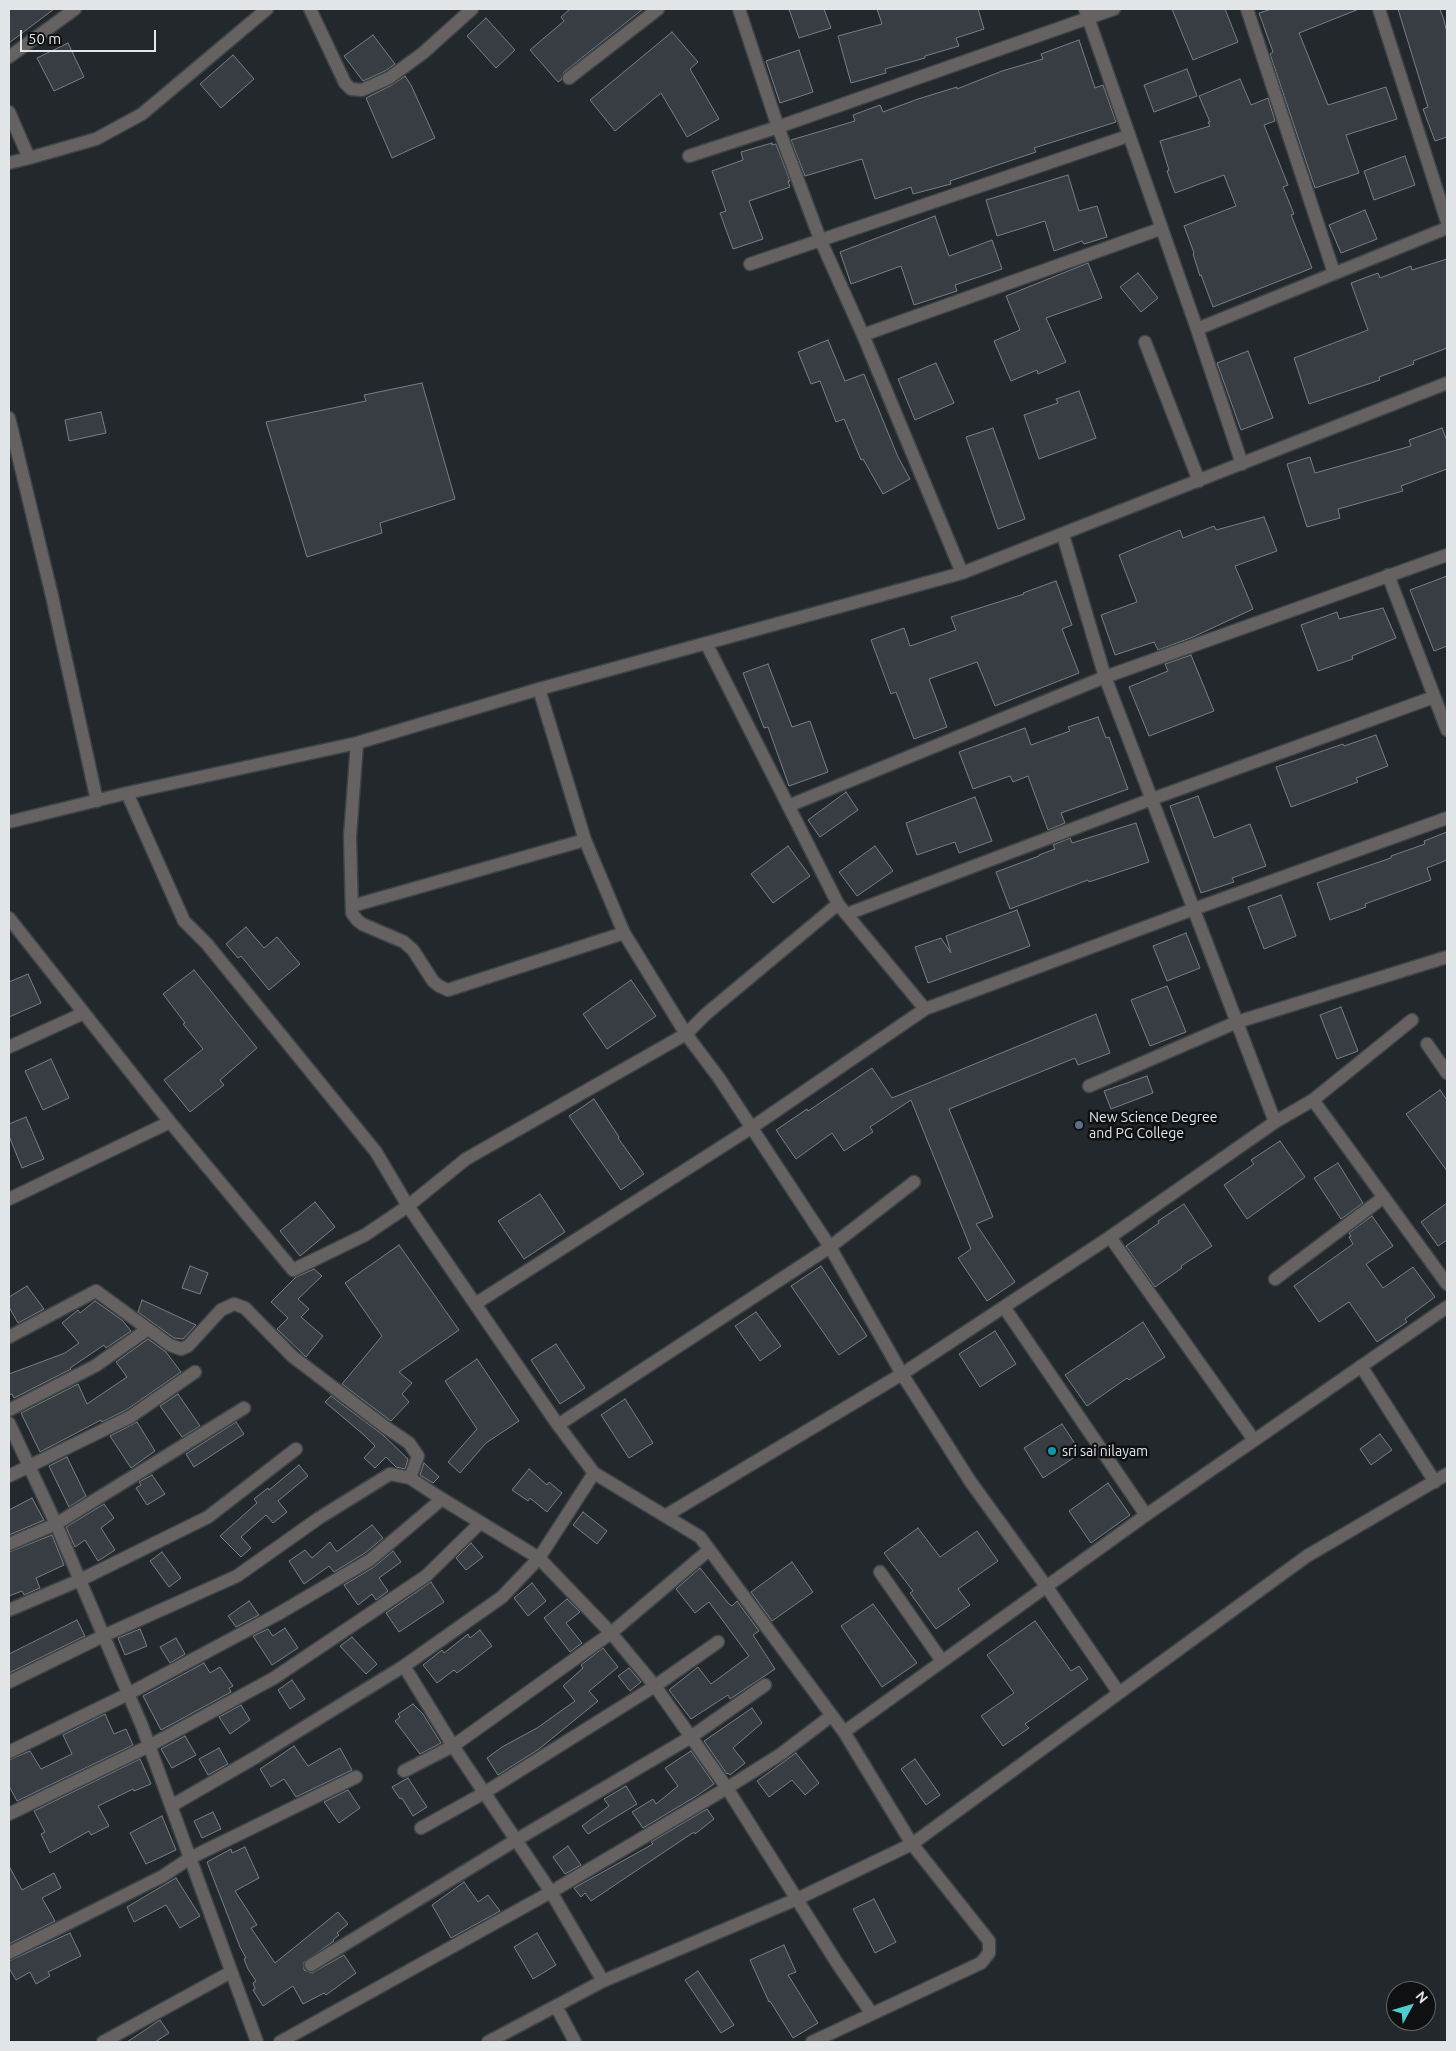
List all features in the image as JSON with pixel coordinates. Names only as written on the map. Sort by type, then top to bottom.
[{"type":"street","points":[[9,57],[75,9]]},
{"type":"street","points":[[9,163],[96,139],[142,114],[267,9]]},
{"type":"street","points":[[310,9],[345,83],[351,89],[362,90],[389,78],[422,53],[472,9]]},
{"type":"street","points":[[569,78],[658,9]]},
{"type":"street","points":[[739,9],[778,128],[820,239],[863,335],[962,572]]},
{"type":"street","points":[[689,156],[778,128],[1086,14],[1114,9]]},
{"type":"street","points":[[1247,9],[1334,273]]},
{"type":"street","points":[[1379,9],[1447,222]]},
{"type":"street","points":[[1086,14],[1160,229],[1197,328],[1242,464]]},
{"type":"street","points":[[9,112],[29,158]]},
{"type":"street","points":[[750,264],[1128,136]]},
{"type":"street","points":[[1197,328],[1447,228]]},
{"type":"street","points":[[863,335],[1160,229]]},
{"type":"street","points":[[1145,342],[1199,481]]},
{"type":"street","points":[[9,822],[127,793],[357,743],[539,689],[962,572],[1447,383]]},
{"type":"street","points":[[9,418],[52,596],[96,801]]},
{"type":"street","points":[[1063,534],[1105,677],[1275,1122]]},
{"type":"street","points":[[788,806],[1105,677],[1447,555]]},
{"type":"street","points":[[1388,575],[1447,730]]},
{"type":"street","points":[[706,643],[838,904],[925,1009]]},
{"type":"street","points":[[539,689],[585,840],[624,933],[686,1034],[718,1078],[830,1247],[902,1374],[970,1480],[1046,1586],[1118,1693]]},
{"type":"street","points":[[847,914],[1152,799],[1434,697]]},
{"type":"street","points":[[357,743],[350,836],[352,913],[357,920],[404,942],[413,950],[433,981],[439,986],[448,990],[624,933]]},
{"type":"street","points":[[127,793],[184,921],[207,944],[376,1152],[408,1206],[558,1425],[594,1474],[700,1537],[844,1732],[912,1844],[989,1941],[989,1953],[980,1962],[812,2042]]},
{"type":"street","points":[[475,1304],[751,1128],[925,1009],[1447,818]]},
{"type":"street","points":[[352,906],[585,840]]},
{"type":"street","points":[[9,918],[170,1122],[293,1270],[365,1235],[408,1206],[466,1158],[686,1034],[706,1014],[838,904]]},
{"type":"street","points":[[1089,1086],[1237,1022],[1447,958]]},
{"type":"street","points":[[9,1047],[84,1013]]},
{"type":"street","points":[[665,1516],[902,1374],[1110,1237],[1275,1122],[1313,1100],[1412,1020]]},
{"type":"street","points":[[1427,1044],[1447,1073]]},
{"type":"street","points":[[1313,1100],[1447,1284]]},
{"type":"street","points":[[9,1199],[170,1122]]},
{"type":"street","points":[[558,1425],[830,1247],[914,1182]]},
{"type":"street","points":[[1275,1279],[1384,1197]]},
{"type":"street","points":[[1110,1237],[1254,1440]]},
{"type":"street","points":[[9,1337],[96,1291],[170,1345],[184,1348],[221,1310],[234,1304],[246,1308],[292,1356],[409,1443],[418,1456],[410,1478]]},
{"type":"street","points":[[1004,1307],[1146,1516]]},
{"type":"street","points":[[844,1732],[1046,1586],[1447,1307]]},
{"type":"street","points":[[9,1410],[95,1366],[148,1329]]},
{"type":"street","points":[[1361,1366],[1435,1482]]},
{"type":"street","points":[[9,1476],[130,1417],[195,1372]]},
{"type":"street","points":[[9,1544],[56,1524],[244,1408]]},
{"type":"street","points":[[9,1422],[56,1524],[149,1746],[257,2042]]},
{"type":"street","points":[[9,1610],[80,1580],[208,1517],[296,1449]]},
{"type":"street","points":[[9,1682],[103,1636],[237,1576],[319,1518],[390,1474],[410,1478],[539,1558],[611,1633],[655,1686],[727,1788],[836,1963],[872,2014]]},
{"type":"street","points":[[171,1806],[256,1757],[404,1666],[502,1597],[539,1558],[594,1474]]},
{"type":"street","points":[[488,2042],[603,1981],[797,1899],[912,1844],[1307,1556],[1447,1474]]},
{"type":"street","points":[[9,1752],[128,1694],[278,1614],[370,1560],[442,1499]]},
{"type":"street","points":[[9,1814],[149,1746],[274,1678],[426,1576],[480,1523]]},
{"type":"street","points":[[404,1771],[453,1746],[611,1633],[709,1550]]},
{"type":"street","points":[[880,1572],[942,1661]]},
{"type":"street","points":[[421,1828],[484,1793],[655,1686],[718,1642]]},
{"type":"street","points":[[404,1666],[453,1746],[552,1892],[603,1981]]},
{"type":"street","points":[[311,1964],[516,1840],[692,1737],[765,1685]]},
{"type":"street","points":[[280,2042],[552,1892],[781,1754],[831,1716]]},
{"type":"street","points":[[9,1953],[163,1876],[190,1858],[356,1777]]},
{"type":"street","points":[[103,2042],[231,1972]]},
{"type":"street","points":[[556,2006],[575,2042]]},
{"type":"building","points":[[9,9],[54,9],[9,43]]},
{"type":"building","points":[[570,9],[643,9],[564,72],[561,80],[558,82],[530,50],[564,21],[561,17]]},
{"type":"building","points":[[789,9],[824,9],[831,28],[799,38]]},
{"type":"building","points":[[877,9],[978,9],[984,29],[956,38],[959,46],[885,69],[886,73],[851,83],[838,36],[882,24]]},
{"type":"building","points":[[1172,9],[1225,9],[1238,42],[1193,60]]},
{"type":"building","points":[[1272,9],[1359,9],[1299,33],[1328,105],[1386,87],[1397,119],[1346,135],[1359,173],[1315,188],[1270,54],[1273,52],[1259,13]]},
{"type":"building","points":[[1398,9],[1440,9],[1444,20],[1447,33],[1447,137],[1435,141],[1423,109],[1428,107]]},
{"type":"building","points":[[486,18],[515,50],[496,68],[467,36]]},
{"type":"building","points":[[672,32],[698,62],[690,69],[719,119],[687,137],[661,93],[615,131],[590,100]]},
{"type":"building","points":[[373,35],[395,64],[363,81],[344,56]]},
{"type":"building","points":[[1079,40],[1095,88],[1103,85],[1116,122],[1034,148],[1036,152],[950,181],[951,184],[913,194],[911,187],[875,199],[862,159],[805,176],[791,140],[855,121],[853,115],[880,105],[883,112],[918,99],[957,87],[957,89],[1002,71],[1043,59],[1041,54]]},
{"type":"building","points":[[68,43],[84,77],[54,91],[37,58]]},
{"type":"building","points":[[799,50],[813,92],[780,103],[766,61]]},
{"type":"building","points":[[233,55],[254,79],[221,108],[200,84]]},
{"type":"building","points":[[1187,69],[1197,96],[1154,112],[1144,85]]},
{"type":"building","points":[[405,76],[435,138],[392,158],[366,98]]},
{"type":"building","points":[[1240,79],[1251,105],[1268,98],[1275,121],[1264,125],[1288,185],[1283,187],[1294,214],[1291,215],[1312,268],[1213,307],[1200,276],[1184,226],[1236,206],[1224,175],[1175,193],[1167,171],[1169,170],[1160,141],[1210,126],[1199,96]]},
{"type":"building","points":[[772,143],[772,145],[776,144],[790,181],[788,181],[790,187],[749,201],[763,239],[733,249],[720,213],[726,211],[712,171],[743,160],[741,152]]},
{"type":"building","points":[[1405,156],[1415,185],[1374,200],[1364,171]]},
{"type":"building","points":[[1068,175],[1079,211],[1097,206],[1107,237],[1084,244],[1082,241],[1054,251],[1045,221],[997,236],[986,200]]},
{"type":"building","points":[[1365,210],[1377,239],[1341,253],[1329,225]]},
{"type":"building","points":[[935,216],[949,256],[992,240],[1002,269],[955,285],[957,291],[914,305],[901,266],[851,284],[840,252]]},
{"type":"building","points":[[1447,259],[1447,348],[1413,361],[1414,364],[1379,377],[1380,380],[1309,404],[1294,358],[1368,330],[1351,283],[1378,273],[1380,278],[1411,266],[1412,270]]},
{"type":"building","points":[[1088,263],[1102,298],[1046,318],[1066,362],[1038,374],[1037,370],[1011,381],[994,341],[1020,330],[1006,296]]},
{"type":"building","points":[[1138,273],[1158,298],[1141,312],[1120,287]]},
{"type":"building","points":[[828,340],[845,381],[864,374],[898,457],[910,479],[883,494],[863,459],[861,460],[844,419],[836,422],[820,381],[811,384],[798,352]]},
{"type":"building","points":[[1248,351],[1273,418],[1241,430],[1217,363]]},
{"type":"building","points":[[936,363],[954,403],[915,420],[898,379]]},
{"type":"building","points":[[422,383],[455,499],[380,523],[382,533],[307,557],[266,422],[366,401],[364,395]]},
{"type":"building","points":[[1079,391],[1096,438],[1039,459],[1024,415],[1058,403],[1056,399]]},
{"type":"building","points":[[101,412],[106,433],[69,441],[65,420]]},
{"type":"building","points":[[993,428],[1025,519],[998,529],[966,437]]},
{"type":"building","points":[[1442,428],[1447,441],[1447,469],[1401,486],[1403,491],[1338,509],[1340,518],[1307,527],[1287,464],[1310,457],[1315,473],[1411,446],[1409,440]]},
{"type":"building","points":[[1264,517],[1277,551],[1235,566],[1253,609],[1193,637],[1158,650],[1154,642],[1115,655],[1101,615],[1137,602],[1119,555],[1180,530],[1183,538],[1214,526],[1216,530]]},
{"type":"building","points":[[1447,576],[1447,646],[1434,651],[1410,590]]},
{"type":"building","points":[[1056,581],[1072,625],[1062,629],[1079,673],[995,706],[977,662],[929,679],[947,727],[914,739],[896,692],[891,694],[871,640],[904,628],[910,646],[956,630],[951,617],[1024,594]]},
{"type":"building","points":[[1383,608],[1396,638],[1352,656],[1353,659],[1318,671],[1301,625],[1337,612],[1339,619]]},
{"type":"building","points":[[1191,655],[1214,711],[1149,736],[1129,687],[1168,671],[1165,664]]},
{"type":"building","points":[[768,664],[792,727],[810,721],[828,772],[789,786],[768,727],[764,728],[743,673]]},
{"type":"building","points":[[1098,717],[1106,738],[1109,737],[1128,789],[1061,813],[1065,823],[1048,830],[1028,776],[1013,782],[1010,776],[973,789],[959,752],[1025,728],[1031,745],[1070,731],[1068,727]]},
{"type":"building","points":[[1376,735],[1388,766],[1356,778],[1358,782],[1291,807],[1276,767]]},
{"type":"building","points":[[846,792],[858,810],[820,837],[808,820]]},
{"type":"building","points":[[1198,796],[1214,838],[1250,824],[1266,866],[1232,878],[1234,882],[1201,893],[1170,806]]},
{"type":"building","points":[[975,797],[992,841],[959,853],[955,842],[917,855],[906,823]]},
{"type":"building","points":[[1136,823],[1149,862],[1089,882],[1088,880],[1010,909],[996,872],[1055,849],[1053,845],[1070,838],[1072,843]]},
{"type":"building","points":[[1447,832],[1447,860],[1427,868],[1431,880],[1365,904],[1366,907],[1330,920],[1317,883],[1391,858],[1391,856],[1425,844],[1424,841]]},
{"type":"building","points":[[788,846],[810,876],[773,903],[751,874]]},
{"type":"building","points":[[875,846],[893,871],[857,896],[839,872]]},
{"type":"building","points":[[1281,895],[1296,936],[1264,949],[1248,907]]},
{"type":"building","points":[[1017,910],[1030,946],[928,983],[915,947],[941,938],[951,953],[946,936]]},
{"type":"building","points":[[246,927],[264,948],[277,937],[300,964],[269,990],[241,956],[238,958],[226,944]]},
{"type":"building","points":[[1186,933],[1200,968],[1167,981],[1153,946]]},
{"type":"building","points":[[194,970],[257,1048],[220,1080],[224,1085],[190,1112],[164,1080],[203,1049],[163,994]]},
{"type":"building","points":[[28,974],[41,1003],[9,1017],[9,982]]},
{"type":"building","points":[[631,980],[656,1016],[607,1049],[583,1014]]},
{"type":"building","points":[[1167,986],[1186,1032],[1150,1046],[1131,1000]]},
{"type":"building","points":[[1341,1007],[1358,1051],[1337,1059],[1320,1015]]},
{"type":"building","points":[[1096,1014],[1110,1053],[1078,1065],[1075,1058],[949,1109],[993,1217],[976,1224],[1015,1282],[987,1301],[958,1258],[971,1249],[911,1100],[870,1127],[873,1132],[844,1151],[832,1133],[796,1159],[776,1130],[872,1068],[892,1098]]},
{"type":"building","points":[[51,1059],[69,1098],[43,1110],[25,1071]]},
{"type":"building","points":[[1147,1076],[1153,1093],[1111,1109],[1104,1091]]},
{"type":"building","points":[[1440,1090],[1447,1100],[1447,1171],[1406,1114]]},
{"type":"building","points":[[594,1099],[618,1138],[644,1174],[621,1190],[569,1116]]},
{"type":"building","points":[[26,1117],[44,1159],[22,1168],[9,1136],[9,1124]]},
{"type":"building","points":[[1280,1141],[1305,1177],[1247,1219],[1224,1185],[1254,1164],[1251,1160]]},
{"type":"building","points":[[1338,1163],[1363,1203],[1341,1219],[1314,1178]]},
{"type":"building","points":[[540,1194],[565,1232],[524,1259],[498,1221]]},
{"type":"building","points":[[315,1202],[335,1227],[300,1256],[280,1231]]},
{"type":"building","points":[[1447,1203],[1447,1240],[1438,1246],[1421,1222]]},
{"type":"building","points":[[1184,1204],[1212,1246],[1181,1266],[1182,1268],[1155,1287],[1126,1246]]},
{"type":"building","points":[[1372,1216],[1393,1246],[1366,1264],[1383,1288],[1413,1267],[1435,1297],[1405,1319],[1407,1322],[1377,1342],[1349,1302],[1319,1322],[1294,1286],[1353,1244],[1349,1233]]},
{"type":"building","points":[[399,1245],[459,1330],[399,1372],[412,1383],[402,1394],[409,1402],[391,1421],[342,1384],[382,1336],[345,1283]]},
{"type":"building","points":[[190,1266],[208,1273],[200,1294],[182,1288]]},
{"type":"building","points":[[821,1266],[867,1336],[839,1355],[791,1286]]},
{"type":"building","points":[[314,1269],[322,1276],[298,1299],[309,1309],[301,1317],[323,1336],[306,1357],[277,1329],[288,1318],[271,1302],[296,1277]]},
{"type":"building","points":[[27,1286],[44,1309],[18,1323],[9,1307],[9,1297]]},
{"type":"building","points":[[142,1300],[196,1325],[183,1339],[174,1338],[138,1312]]},
{"type":"building","points":[[95,1301],[122,1320],[131,1331],[106,1348],[104,1345],[71,1369],[14,1398],[12,1394],[9,1395],[9,1374],[65,1353],[79,1343],[62,1323],[78,1310],[80,1313]]},
{"type":"building","points":[[756,1312],[781,1346],[760,1361],[735,1326]]},
{"type":"building","points":[[1143,1322],[1165,1357],[1129,1380],[1127,1378],[1087,1406],[1065,1375]]},
{"type":"building","points":[[995,1331],[1016,1364],[980,1387],[959,1354]]},
{"type":"building","points":[[148,1339],[166,1352],[181,1372],[126,1410],[102,1422],[101,1420],[40,1452],[21,1413],[78,1384],[87,1404],[127,1377],[116,1362]]},
{"type":"building","points":[[556,1344],[585,1388],[560,1404],[531,1360]]},
{"type":"building","points":[[477,1359],[519,1421],[486,1443],[460,1473],[448,1462],[477,1429],[445,1381]]},
{"type":"building","points":[[178,1394],[200,1426],[182,1437],[160,1406]]},
{"type":"building","points":[[331,1396],[383,1435],[408,1459],[405,1469],[396,1467],[386,1457],[375,1468],[364,1458],[375,1446],[325,1402]]},
{"type":"building","points":[[625,1399],[653,1443],[629,1458],[601,1415]]},
{"type":"building","points":[[137,1422],[155,1451],[131,1468],[110,1436]]},
{"type":"building","points":[[236,1422],[244,1434],[194,1467],[186,1454]]},
{"type":"building","name":"sri sai nilayam","points":[[1062,1424],[1081,1453],[1043,1478],[1024,1448]]},
{"type":"building","points":[[1380,1434],[1392,1450],[1371,1465],[1360,1449]]},
{"type":"building","points":[[67,1457],[86,1496],[69,1507],[49,1466]]},
{"type":"building","points":[[424,1463],[439,1477],[433,1483],[420,1475]]},
{"type":"building","points":[[299,1465],[308,1476],[278,1501],[287,1512],[273,1523],[266,1515],[241,1537],[251,1548],[241,1557],[220,1536],[257,1503],[254,1499],[268,1488],[269,1490]]},
{"type":"building","points":[[529,1469],[547,1485],[549,1482],[562,1493],[547,1512],[530,1498],[528,1501],[512,1490]]},
{"type":"building","points":[[152,1475],[165,1494],[147,1505],[136,1488],[141,1485],[139,1482]]},
{"type":"building","points":[[1108,1483],[1130,1515],[1091,1543],[1069,1511]]},
{"type":"building","points":[[32,1498],[44,1520],[9,1535],[9,1510]]},
{"type":"building","points":[[104,1504],[114,1518],[101,1528],[115,1550],[98,1561],[85,1540],[75,1547],[66,1527]]},
{"type":"building","points":[[583,1512],[607,1531],[597,1544],[573,1525]]},
{"type":"building","points":[[372,1525],[383,1538],[365,1553],[334,1572],[329,1566],[304,1584],[289,1561],[305,1550],[312,1558],[330,1542],[338,1551]]},
{"type":"building","points":[[918,1528],[940,1557],[977,1531],[998,1561],[958,1589],[970,1605],[936,1629],[910,1593],[913,1591],[884,1553]]},
{"type":"building","points":[[52,1535],[64,1565],[36,1578],[40,1588],[24,1595],[22,1591],[9,1596],[9,1552]]},
{"type":"building","points":[[471,1543],[483,1557],[466,1570],[456,1558]]},
{"type":"building","points":[[393,1551],[401,1562],[379,1578],[388,1591],[376,1600],[372,1594],[358,1605],[344,1585],[374,1567]]},
{"type":"building","points":[[162,1552],[181,1578],[169,1587],[150,1561]]},
{"type":"building","points":[[792,1562],[813,1592],[772,1621],[751,1592]]},
{"type":"building","points":[[700,1568],[728,1603],[732,1606],[737,1601],[759,1631],[753,1635],[775,1669],[730,1699],[728,1695],[691,1719],[669,1690],[698,1667],[711,1684],[749,1656],[709,1602],[695,1613],[676,1589]]},
{"type":"building","points":[[431,1582],[444,1602],[399,1632],[386,1613]]},
{"type":"building","points":[[532,1583],[546,1601],[528,1616],[514,1598]]},
{"type":"building","points":[[567,1599],[580,1612],[566,1623],[582,1643],[570,1652],[544,1618]]},
{"type":"building","points":[[249,1601],[259,1615],[236,1627],[228,1616]]},
{"type":"building","points":[[873,1604],[917,1663],[882,1687],[841,1626]]},
{"type":"building","points":[[77,1620],[85,1636],[9,1673],[9,1654]]},
{"type":"building","points":[[1035,1621],[1071,1671],[1079,1666],[1088,1679],[1025,1724],[1029,1728],[1003,1746],[981,1716],[1014,1693],[987,1655]]},
{"type":"building","points":[[285,1628],[298,1648],[272,1665],[253,1636],[268,1629],[273,1636]]},
{"type":"building","points":[[140,1629],[147,1646],[125,1655],[118,1638]]},
{"type":"building","points":[[480,1630],[492,1646],[457,1673],[454,1670],[437,1683],[423,1665],[442,1650],[444,1653],[468,1634],[470,1638]]},
{"type":"building","points":[[352,1637],[377,1664],[366,1674],[340,1646]]},
{"type":"building","points":[[176,1638],[185,1654],[170,1663],[160,1647]]},
{"type":"building","points":[[603,1648],[618,1667],[589,1691],[598,1701],[539,1749],[498,1775],[487,1758],[502,1747],[537,1728],[575,1701],[563,1686],[583,1668],[581,1665]]},
{"type":"building","points":[[204,1663],[210,1673],[220,1667],[233,1686],[229,1688],[231,1692],[161,1730],[143,1696]]},
{"type":"building","points":[[629,1668],[641,1682],[630,1691],[618,1676]]},
{"type":"building","points":[[292,1680],[305,1699],[290,1709],[278,1690]]},
{"type":"building","points":[[413,1704],[423,1714],[441,1743],[420,1754],[395,1721],[400,1717],[398,1714]]},
{"type":"building","points":[[241,1705],[250,1720],[230,1734],[219,1717]]},
{"type":"building","points":[[752,1708],[762,1723],[733,1748],[745,1763],[730,1775],[727,1774],[704,1741]]},
{"type":"building","points":[[105,1714],[114,1734],[126,1729],[133,1745],[17,1801],[9,1786],[9,1760],[30,1751],[41,1769],[72,1754],[63,1735]]},
{"type":"building","points":[[185,1736],[196,1755],[172,1768],[161,1749]]},
{"type":"building","points":[[294,1746],[308,1766],[340,1748],[352,1770],[296,1797],[284,1779],[271,1787],[260,1769]]},
{"type":"building","points":[[219,1748],[228,1764],[208,1775],[199,1759]]},
{"type":"building","points":[[691,1751],[714,1784],[643,1828],[632,1812],[653,1799],[656,1804],[678,1786],[665,1768]]},
{"type":"building","points":[[796,1753],[819,1783],[805,1795],[792,1780],[769,1797],[757,1781]]},
{"type":"building","points":[[140,1759],[151,1784],[134,1791],[133,1789],[98,1806],[109,1826],[91,1835],[89,1831],[50,1853],[41,1834],[45,1832],[34,1811]]},
{"type":"building","points":[[915,1759],[940,1795],[926,1805],[901,1769]]},
{"type":"building","points":[[408,1778],[427,1807],[413,1816],[402,1798],[400,1799],[392,1787]]},
{"type":"building","points":[[626,1786],[637,1804],[588,1834],[582,1826],[609,1806],[604,1799]]},
{"type":"building","points":[[348,1790],[360,1808],[339,1823],[324,1802]]},
{"type":"building","points":[[707,1809],[714,1819],[695,1834],[694,1832],[591,1901],[585,1893],[581,1897],[574,1888],[653,1844],[651,1842]]},
{"type":"building","points":[[213,1812],[221,1829],[202,1838],[194,1821]]},
{"type":"building","points":[[162,1816],[176,1850],[146,1864],[130,1833]]},
{"type":"building","points":[[568,1846],[581,1865],[565,1874],[553,1857]]},
{"type":"building","points":[[245,1847],[259,1878],[235,1891],[257,1925],[251,1928],[275,1963],[338,1912],[348,1924],[337,1933],[339,1935],[334,1941],[304,1962],[304,1970],[312,1973],[344,1955],[356,1973],[326,1995],[324,1993],[303,2004],[293,1986],[263,2006],[253,1990],[255,1989],[253,1983],[256,1981],[248,1969],[244,1959],[246,1958],[207,1862],[231,1849],[232,1853]]},
{"type":"building","points":[[9,1866],[22,1890],[54,1873],[61,1888],[42,1898],[55,1921],[9,1944]]},
{"type":"building","points":[[176,1878],[200,1916],[180,1928],[166,1905],[134,1922],[127,1907]]},
{"type":"building","points":[[464,1882],[478,1902],[488,1895],[500,1911],[451,1938],[432,1905]]},
{"type":"building","points":[[874,1899],[896,1942],[875,1953],[853,1909]]},
{"type":"building","points":[[70,1933],[81,1956],[48,1972],[50,1976],[36,1984],[30,1972],[16,1980],[9,1968],[9,1961]]},
{"type":"building","points":[[537,1933],[556,1965],[533,1979],[514,1947]]},
{"type":"building","points":[[784,1945],[796,1972],[788,1975],[818,2023],[793,2038],[769,2002],[750,1960]]},
{"type":"building","points":[[698,1971],[734,2025],[721,2033],[685,1980]]},
{"type":"building","points":[[160,2020],[169,2033],[155,2042],[127,2042]]},
{"type":"place","name":"New Science Degree and PG College","points":[[1079,1125]]},
{"type":"place","name":"sri sai nilayam","points":[[1052,1451]]}]
